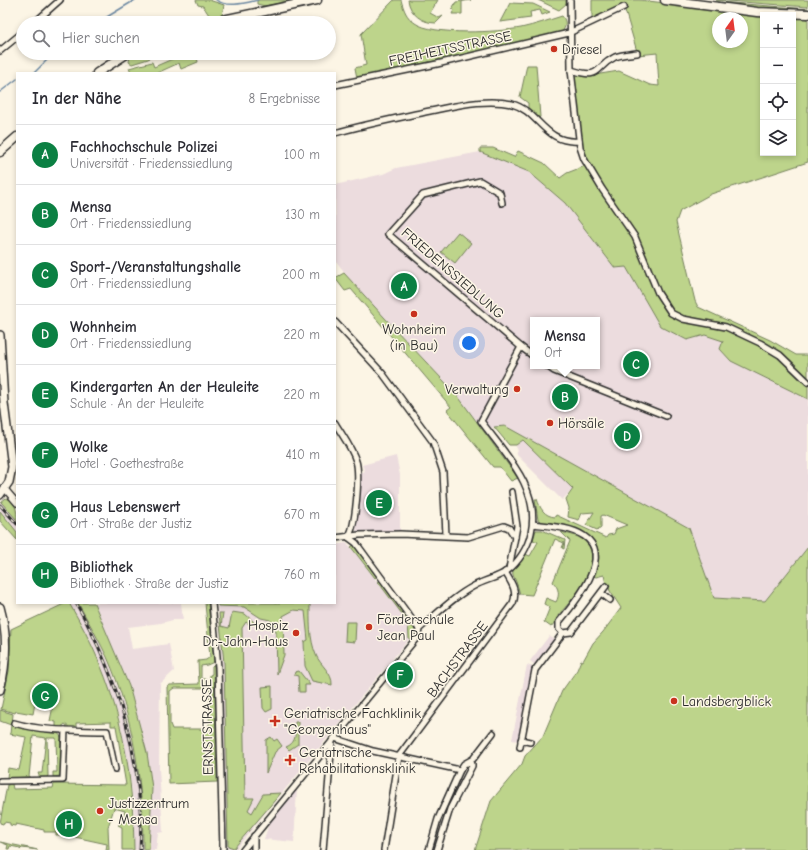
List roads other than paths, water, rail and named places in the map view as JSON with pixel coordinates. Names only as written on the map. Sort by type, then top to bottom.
[{"type":"main road","points":[[242,16],[317,0]]},
{"type":"main road","points":[[664,0],[757,12],[808,14]]},
{"type":"main road","points":[[99,72],[117,60]]},
{"type":"main road","points":[[0,152],[16,138]]},
{"type":"main road","points":[[0,334],[4,403],[12,466],[9,482],[0,495]]},
{"type":"main road","points":[[0,607],[5,630],[6,644],[4,670],[0,690]]},
{"type":"street","points":[[42,16],[60,0]]},
{"type":"street","points":[[570,0],[569,33],[571,70],[579,141],[584,159],[635,237],[658,293],[671,313],[683,319],[726,328],[760,343],[780,355],[808,382]]},
{"type":"street","name":"FREIHEITSSTRASSE","points":[[336,85],[437,64],[569,33],[624,7]]},
{"type":"street","points":[[0,51],[16,38]]},
{"type":"street","points":[[571,70],[586,74],[595,73],[614,58],[637,53]]},
{"type":"street","points":[[336,133],[376,122],[462,105],[501,103],[513,105],[523,109],[542,128],[554,136],[568,141],[579,141]]},
{"type":"street","name":"FRIEDENSSIEDLUNG","points":[[502,203],[500,193],[480,181],[423,195],[388,234],[521,348],[530,354]]},
{"type":"street","points":[[336,323],[383,374],[433,442],[443,472],[446,535]]},
{"type":"street","points":[[243,850],[418,636],[419,629],[454,598],[474,586],[507,571],[527,547],[533,524],[533,504],[527,486],[481,421],[521,348]]},
{"type":"street","points":[[551,369],[666,416]]},
{"type":"street","points":[[336,425],[354,456],[358,470],[353,527],[348,537]]},
{"type":"street","points":[[5,489],[16,502]]},
{"type":"street","points":[[507,571],[517,526],[512,492]]},
{"type":"street","points":[[533,524],[582,534],[592,544],[594,551],[595,562],[591,575],[577,600],[559,622],[559,629],[563,633]]},
{"type":"street","points":[[336,538],[393,534],[475,536],[504,526],[509,528],[515,537]]},
{"type":"street","points":[[348,537],[356,543],[419,629]]},
{"type":"street","name":"BACHSTRASSE","points":[[384,850],[399,756],[513,603],[515,594],[514,588],[507,571]]},
{"type":"street","points":[[520,747],[535,670],[563,633],[571,632],[606,586]]},
{"type":"street","points":[[601,593],[610,600]]},
{"type":"street","name":"ERNSTSTRASSE","points":[[212,604],[218,667],[223,850]]},
{"type":"street","points":[[14,723],[32,727],[65,730],[107,731],[115,769]]},
{"type":"street","points":[[0,781],[63,780],[65,730]]},
{"type":"street","points":[[429,850],[438,819],[460,770],[464,764],[473,759],[493,733]]},
{"type":"street","points":[[333,739],[373,751],[460,770]]},
{"type":"street","points":[[323,850],[333,739]]},
{"type":"street","points":[[521,740],[530,742]]},
{"type":"street","points":[[437,850],[450,809],[472,766],[472,764],[467,763]]},
{"type":"street","points":[[254,836],[254,850]]},
{"type":"waterway","points":[[109,16],[135,0]]},
{"type":"waterway","points":[[216,0],[226,4],[258,0]]},
{"type":"waterway","points":[[35,72],[47,60]]},
{"type":"waterway","points":[[0,92],[16,80]]},
{"type":"railway","points":[[0,505],[16,523]]},
{"type":"railway","points":[[77,604],[91,631],[104,661],[126,722],[138,786],[140,850]]},
{"type":"place","name":"Driesel","points":[[554,49]]},
{"type":"place","name":"Fachhochschule Polizei","points":[[404,286]]},
{"type":"place","name":"Wohnheim (in Bau)","points":[[414,314]]},
{"type":"place","name":"Sport-/Veranstaltungshalle","points":[[636,364]]},
{"type":"place","name":"Verwaltung","points":[[517,389]]},
{"type":"place","name":"Mensa","points":[[565,397]]},
{"type":"place","name":"Hörsäle","points":[[550,423]]},
{"type":"place","name":"Wohnheim","points":[[627,436]]},
{"type":"place","name":"Kindergarten An der Heuleite","points":[[379,503]]},
{"type":"place","name":"Förderschule Jean Paul","points":[[369,627]]},
{"type":"place","name":"Hospiz Dr.-Jahn-Haus","points":[[296,633]]},
{"type":"place","name":"Wolke","points":[[400,675]]},
{"type":"place","name":"Haus Lebenswert","points":[[45,696]]},
{"type":"place","name":"Landsbergblick","points":[[674,701]]},
{"type":"place","name":"Geriatrische Fachklinik \"Georgenhaus\"","points":[[275,721]]},
{"type":"place","name":"Geriatrische Rehabilitationsklinik","points":[[290,760]]},
{"type":"place","name":"Justizzentrum - Mensa","points":[[100,811]]},
{"type":"place","name":"Bibliothek","points":[[69,824]]}]
